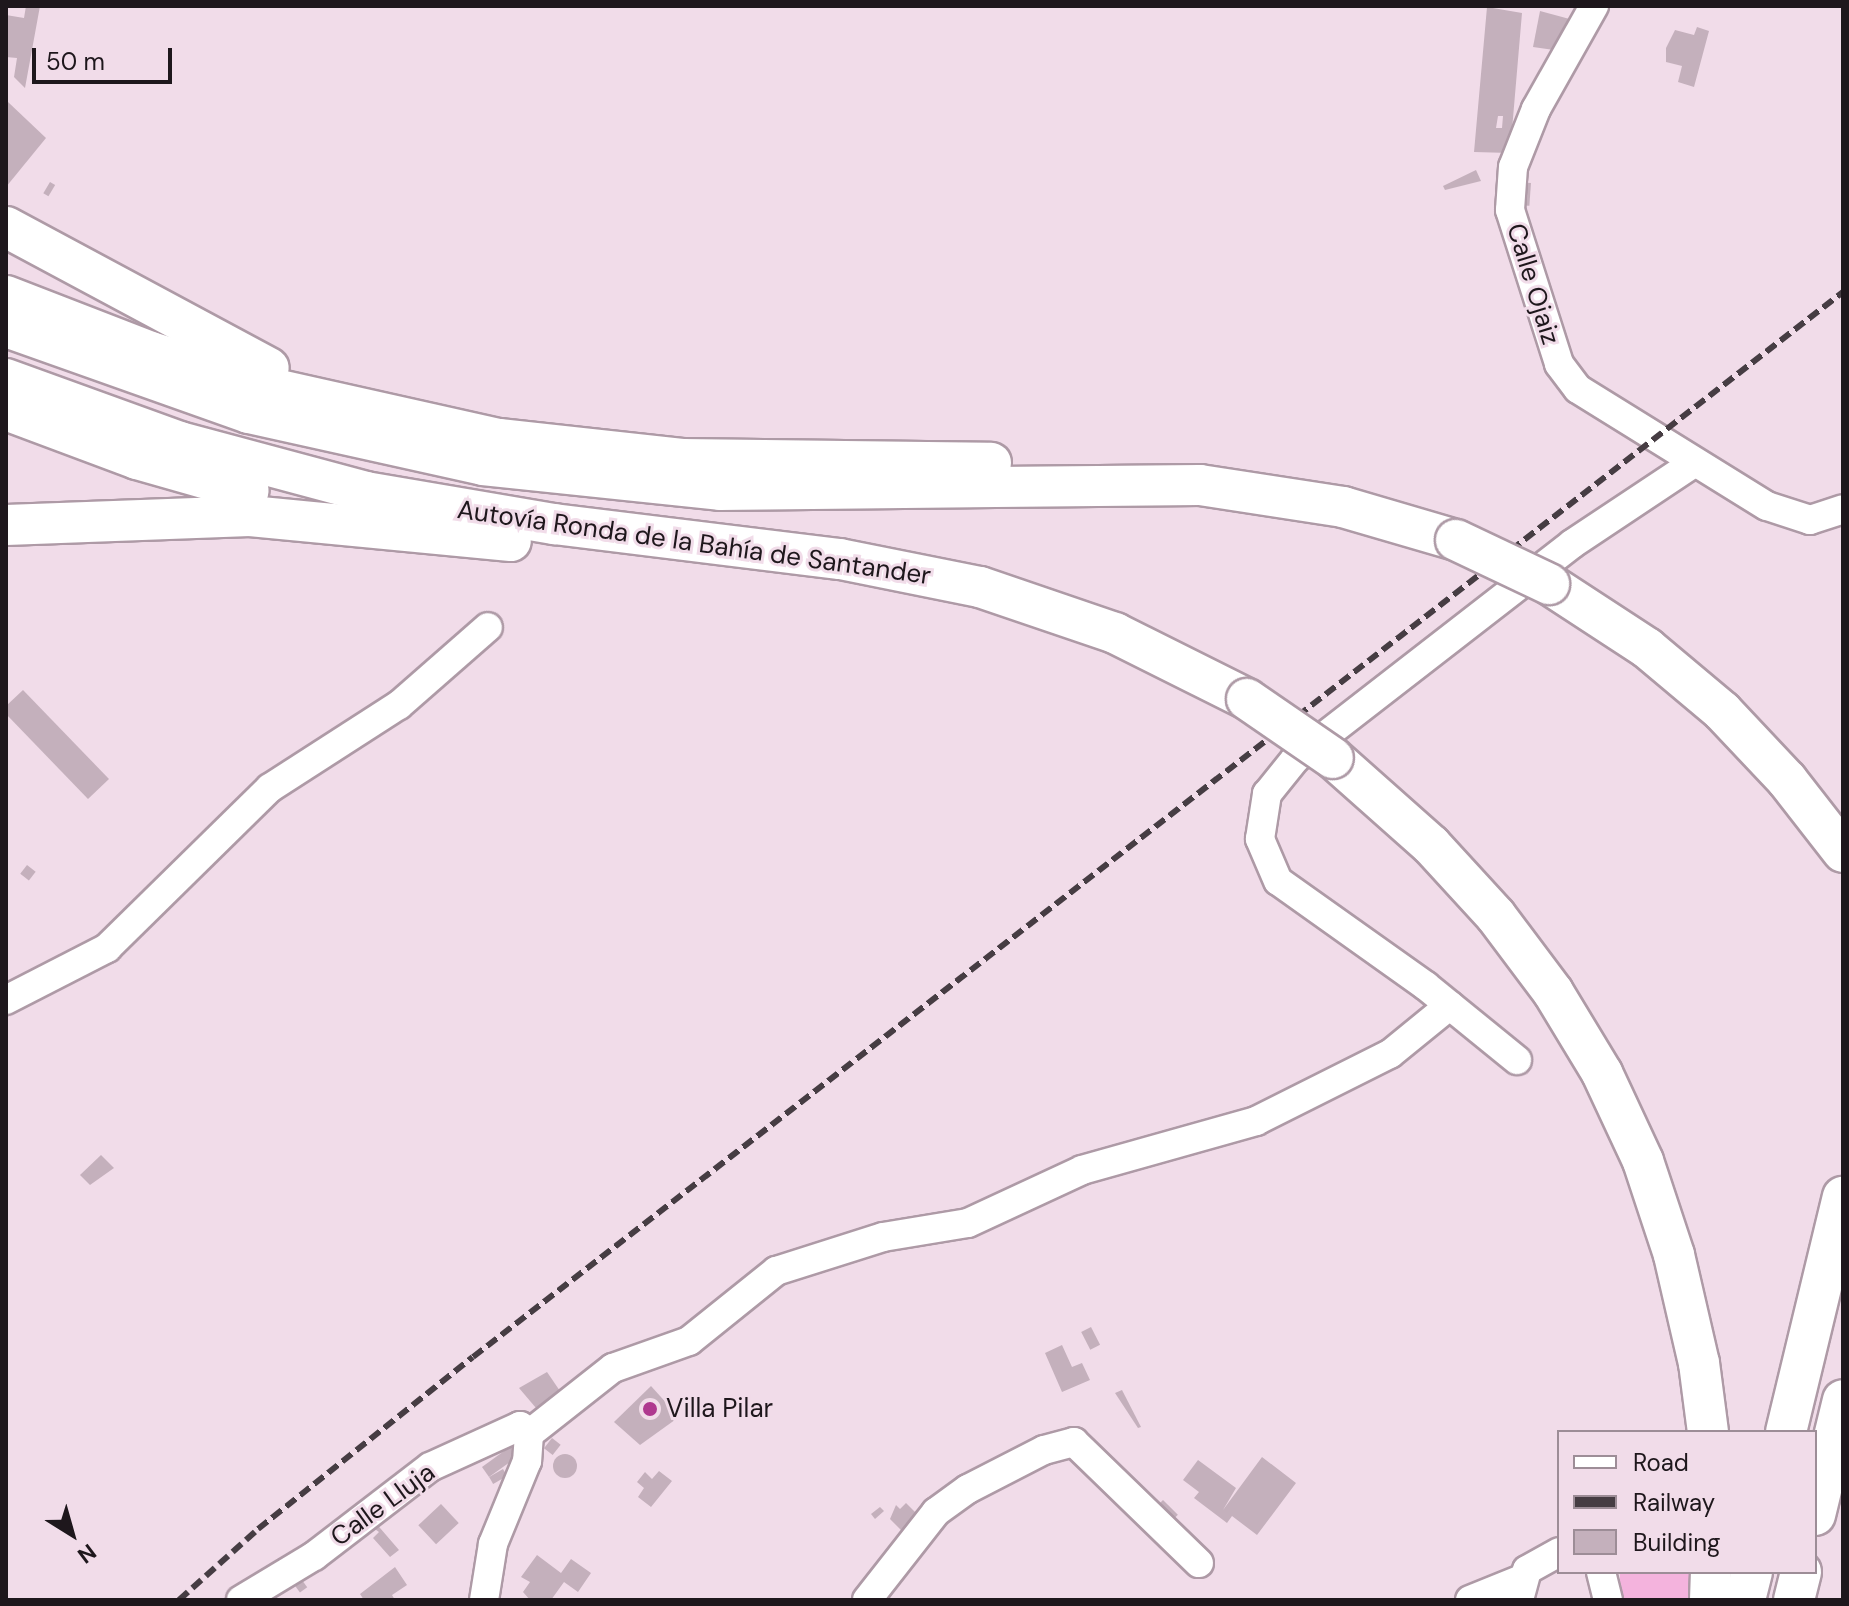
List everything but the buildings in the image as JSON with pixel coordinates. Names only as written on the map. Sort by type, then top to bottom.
[{"type":"highway","points":[[6,227],[255,362],[467,433]]},
{"type":"highway","points":[[6,296],[204,370],[309,400],[467,433],[682,459],[1160,469],[1274,485],[1388,519]]},
{"type":"highway","name":"Autovía Ronda de la Bahía de Santander","points":[[6,327],[249,413],[388,447],[529,472],[769,492],[1200,485],[1295,497],[1388,519],[1456,540],[1549,584],[1647,648],[1712,702],[1835,841]]},
{"type":"highway","name":"Autovía Ronda de la Bahía de Santander","points":[[6,379],[180,442],[366,492],[554,524],[840,559],[980,587],[1115,633],[1247,699],[1333,758],[1431,845],[1496,916],[1553,992],[1602,1073],[1643,1161],[1674,1255],[1699,1363],[1708,1430]]},
{"type":"highway","points":[[6,410],[137,459],[250,491],[384,520],[527,542]]},
{"type":"highway","points":[[6,525],[250,516],[980,587]]},
{"type":"highway","points":[[1786,1430],[1843,1197]]},
{"type":"highway","points":[[1817,1507],[1843,1400]]},
{"type":"highway","points":[[1710,1600],[1711,1574]]},
{"type":"highway","points":[[1745,1600],[1752,1574]]},
{"type":"highway","points":[[1794,1600],[1800,1574]]},
{"type":"street","name":"Calle Ojaiz","points":[[1594,6],[1536,109],[1513,167],[1510,210],[1559,364],[1578,389],[1694,463],[1788,515],[1821,519],[1843,509]]},
{"type":"street","points":[[1517,1060],[1450,1005],[1278,881],[1263,856],[1260,839],[1267,794],[1295,759],[1572,544],[1694,463]]},
{"type":"street","points":[[6,1000],[107,948],[270,788],[399,705],[488,627]]},
{"type":"street","points":[[484,1600],[484,1577],[503,1513],[527,1461],[529,1434],[613,1368],[689,1341],[744,1293],[808,1257],[883,1237],[968,1223],[1082,1170],[1256,1121],[1378,1061],[1450,1005]]},
{"type":"street","name":"Calle Lluja","points":[[241,1600],[314,1556],[430,1467],[520,1426],[529,1434]]},
{"type":"street","points":[[867,1600],[936,1512],[968,1489],[1031,1456],[1074,1442],[1199,1563]]},
{"type":"street","points":[[1470,1600],[1520,1589],[1534,1562],[1557,1553]]},
{"type":"street","points":[[1602,1574],[1608,1600]]},
{"type":"shaded area","points":[[1620,1574],[1698,1574],[1698,1600],[1620,1600]]},
{"type":"railway","points":[[179,1600],[258,1529],[473,1357],[1843,292]]},
{"type":"place","name":"Villa Pilar","points":[[650,1409]]}]
